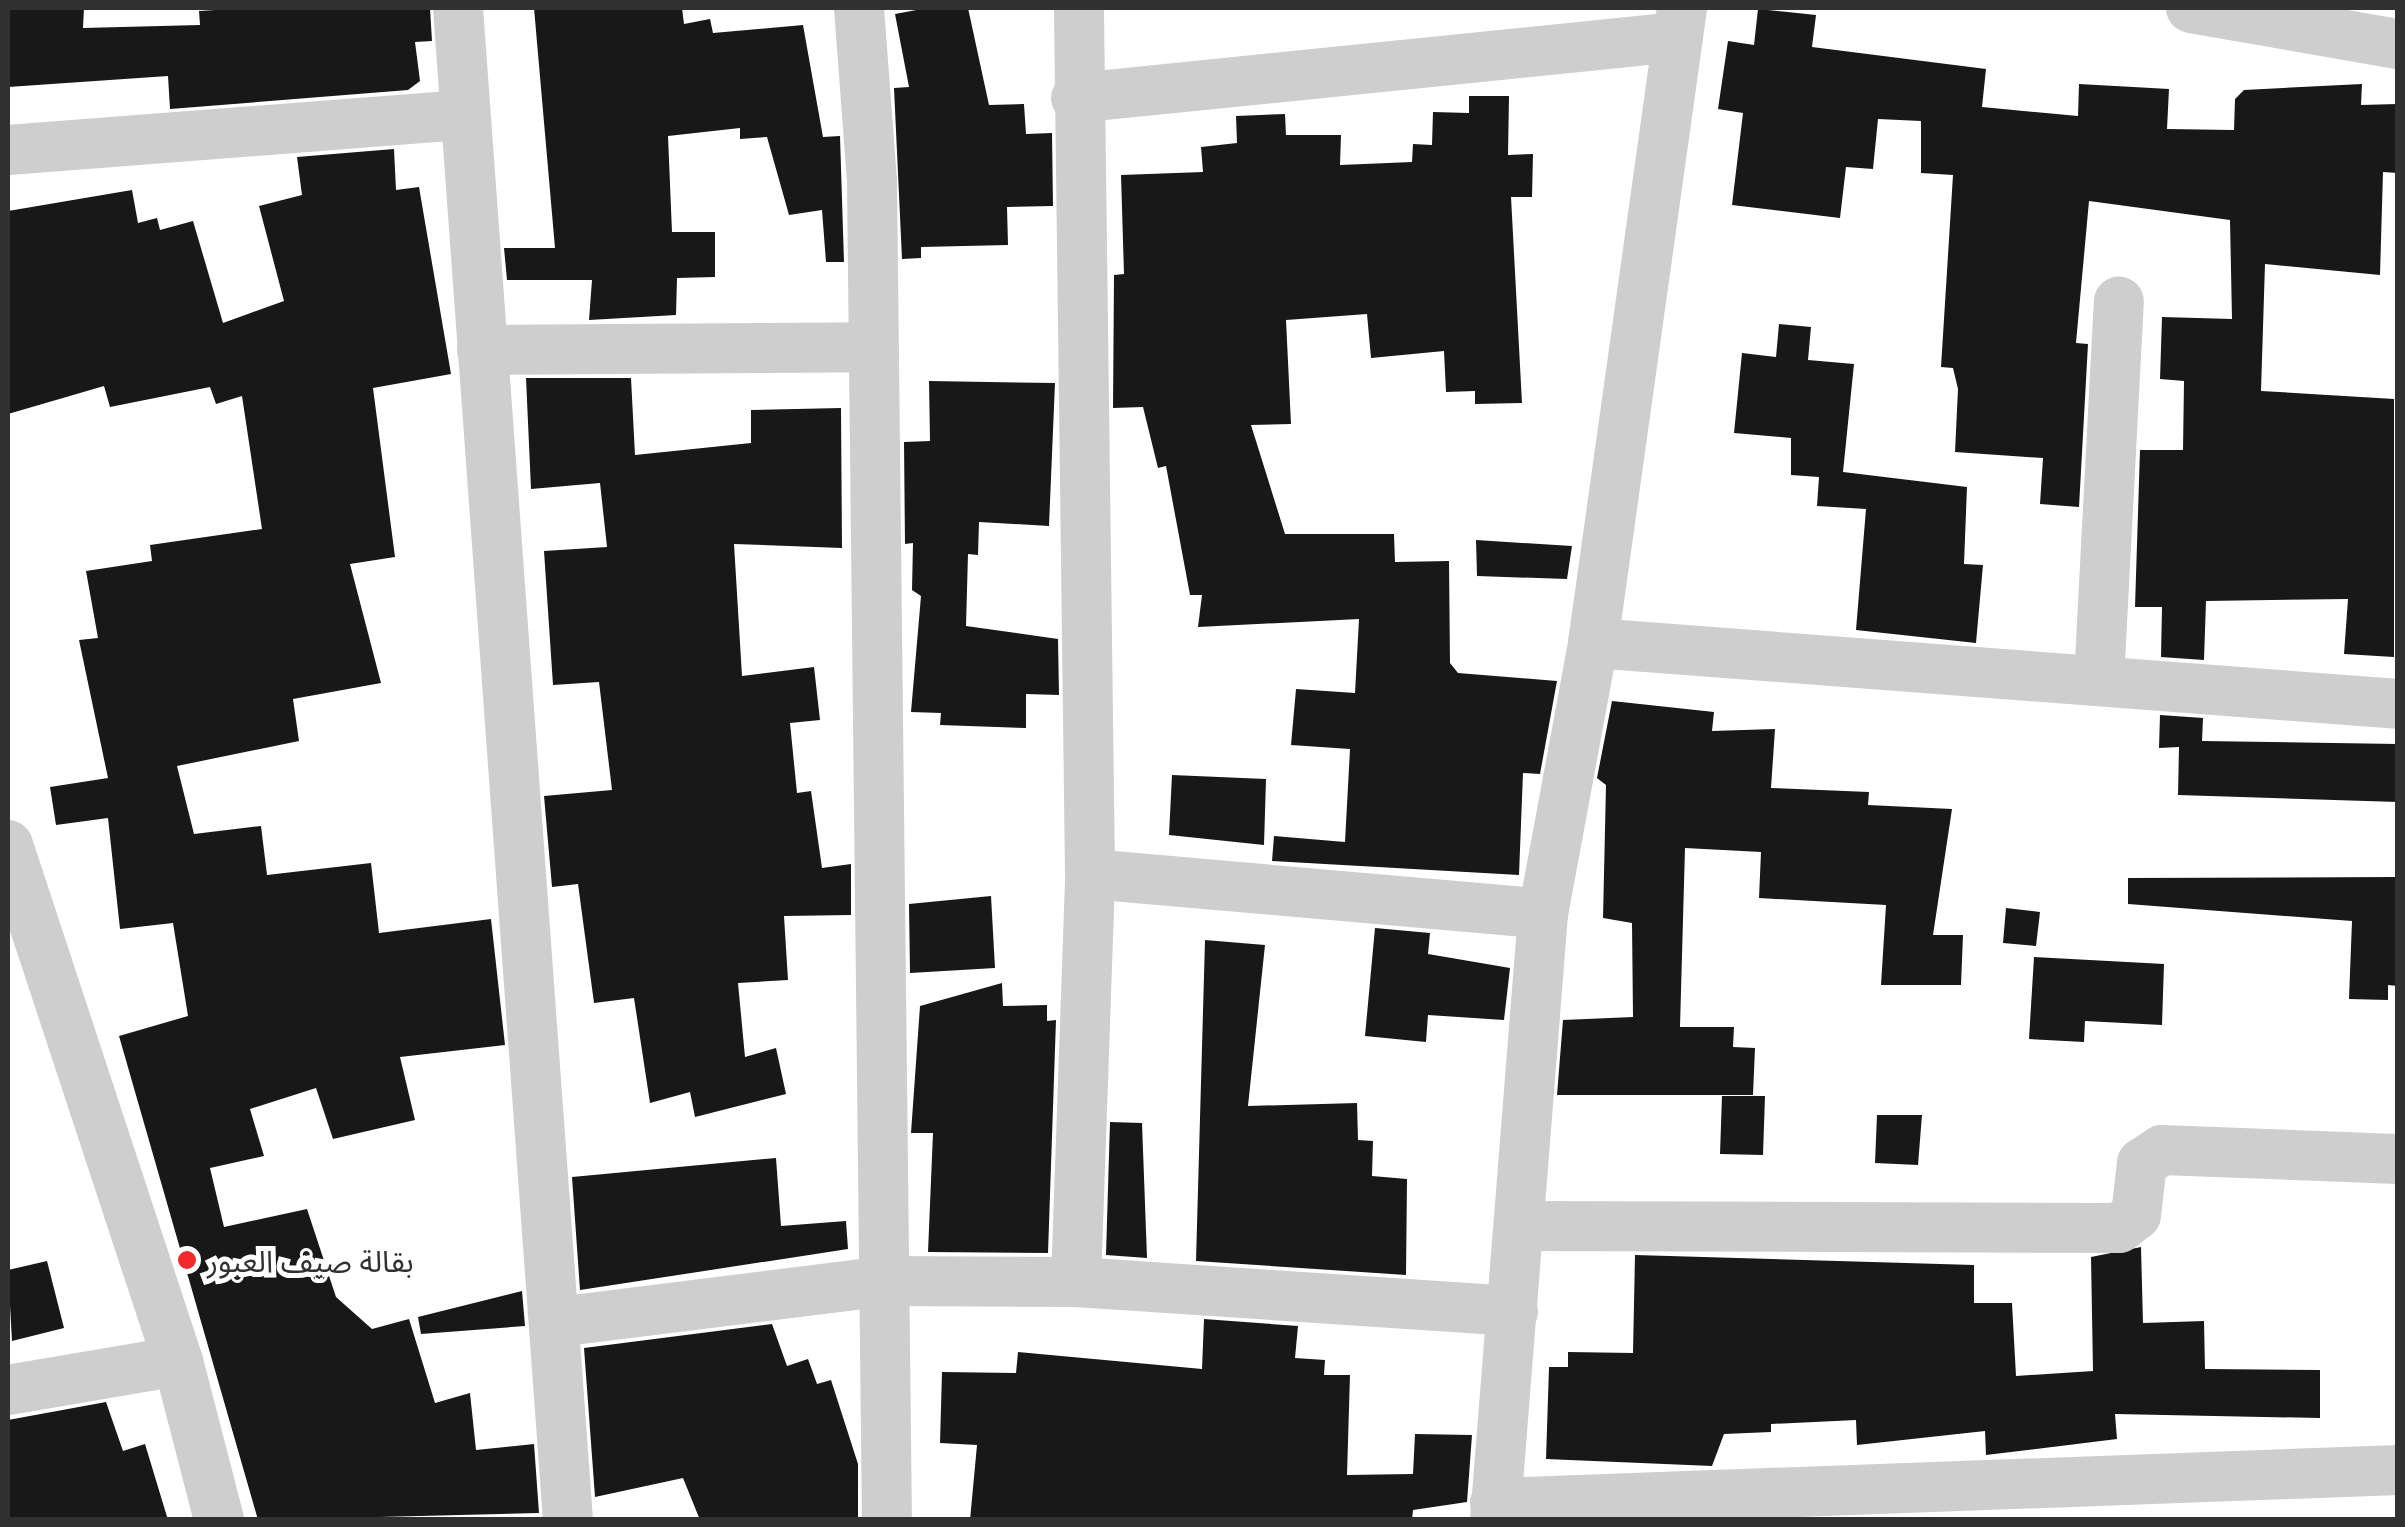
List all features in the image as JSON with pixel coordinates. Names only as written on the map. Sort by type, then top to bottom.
[{"type":"street","points":[[458,8],[557,1322],[568,1520]]},
{"type":"street","points":[[859,8],[874,347],[887,1520]]},
{"type":"street","points":[[1076,1282],[1090,874],[1076,98],[1079,8]]},
{"type":"street","points":[[2191,8],[2398,44]]},
{"type":"street","points":[[1076,98],[1680,22],[1594,643],[1542,914],[1521,1226],[1495,1511],[2398,1470]]},
{"type":"street","points":[[8,150],[464,115]]},
{"type":"street","points":[[2100,680],[2119,302]]},
{"type":"street","points":[[482,350],[874,347]]},
{"type":"street","points":[[1594,643],[2398,704]]},
{"type":"street","points":[[8,845],[178,1361],[219,1520]]},
{"type":"street","points":[[1090,874],[1542,914]]},
{"type":"street","points":[[1521,1226],[2119,1228],[2136,1215],[2142,1163],[2162,1150],[2398,1160]]},
{"type":"street","points":[[557,1322],[885,1281],[1076,1282],[1513,1311]]},
{"type":"street","points":[[8,1390],[178,1361]]},
{"type":"building","points":[[8,8],[84,8],[83,28],[200,25],[199,11],[247,8],[430,8],[432,41],[415,42],[420,81],[408,90],[170,109],[168,76],[8,87]]},
{"type":"building","points":[[534,8],[682,8],[684,24],[710,19],[713,33],[803,25],[823,137],[840,136],[844,262],[826,262],[822,210],[789,215],[767,137],[740,139],[740,128],[668,136],[672,232],[715,232],[715,277],[677,278],[676,315],[589,320],[592,280],[507,280],[504,248],[555,248]]},
{"type":"building","points":[[927,8],[968,8],[989,105],[1024,104],[1026,134],[1052,133],[1053,206],[1007,207],[1008,245],[921,247],[921,258],[902,259],[894,88],[909,87],[895,14]]},
{"type":"building","points":[[1758,9],[1816,15],[1812,47],[1986,69],[1982,107],[2078,116],[2079,84],[2169,89],[2167,129],[2234,130],[2235,99],[2244,90],[2362,84],[2361,105],[2398,104],[2398,173],[2383,172],[2380,275],[2265,264],[2261,391],[2394,399],[2394,657],[2344,654],[2348,599],[2206,601],[2204,660],[2161,657],[2162,607],[2135,607],[2140,450],[2183,450],[2184,381],[2160,379],[2162,317],[2232,319],[2230,220],[2089,201],[2076,343],[2088,344],[2079,507],[2040,504],[2043,458],[1955,452],[1958,389],[1953,368],[1941,367],[1953,175],[1921,173],[1921,121],[1878,119],[1873,169],[1846,167],[1840,218],[1732,205],[1743,113],[1718,109],[1728,41],[1754,45]]},
{"type":"building","points":[[1469,96],[1509,96],[1508,155],[1533,154],[1532,197],[1511,197],[1522,403],[1475,404],[1475,391],[1446,392],[1444,351],[1371,358],[1367,314],[1286,320],[1291,424],[1251,425],[1285,534],[1394,534],[1395,562],[1449,561],[1450,663],[1458,673],[1557,681],[1540,774],[1523,773],[1519,875],[1272,861],[1274,836],[1345,842],[1350,749],[1291,745],[1296,689],[1355,693],[1359,619],[1198,627],[1202,595],[1190,595],[1166,466],[1158,468],[1143,407],[1113,408],[1114,275],[1124,274],[1121,175],[1203,172],[1201,147],[1237,143],[1236,116],[1285,114],[1286,135],[1341,135],[1340,165],[1412,162],[1413,144],[1432,145],[1433,112],[1469,113]]},
{"type":"building","points":[[394,149],[396,190],[419,187],[451,374],[373,388],[395,557],[350,564],[381,683],[293,699],[299,741],[177,766],[194,834],[261,826],[267,875],[371,863],[379,933],[491,919],[505,1045],[400,1057],[415,1120],[333,1139],[316,1088],[250,1109],[264,1156],[210,1168],[224,1227],[307,1209],[336,1297],[372,1329],[409,1319],[435,1403],[470,1393],[476,1450],[534,1444],[539,1513],[258,1520],[119,1036],[188,1016],[173,923],[120,929],[108,818],[56,825],[50,787],[108,778],[79,640],[98,638],[86,571],[152,561],[150,545],[262,529],[242,396],[216,404],[210,387],[110,407],[104,386],[8,414],[8,211],[132,190],[138,223],[157,218],[160,230],[193,221],[223,323],[284,301],[259,206],[302,195],[297,157]]},
{"type":"building","points":[[1779,324],[1811,327],[1808,360],[1854,364],[1843,472],[1967,487],[1964,564],[1983,565],[1976,643],[1856,630],[1866,509],[1817,506],[1819,477],[1791,475],[1791,438],[1734,433],[1742,353],[1776,357]]},
{"type":"building","points":[[526,378],[631,378],[635,455],[751,443],[751,410],[841,408],[842,548],[734,544],[742,676],[814,667],[820,720],[790,723],[797,793],[811,791],[822,868],[851,864],[851,915],[784,916],[788,980],[738,983],[745,1057],[776,1048],[786,1094],[695,1117],[690,1092],[650,1103],[634,998],[594,1003],[578,884],[552,887],[544,796],[612,790],[599,682],[553,685],[544,551],[607,547],[600,483],[531,489]]},
{"type":"building","points":[[929,381],[1055,383],[1049,526],[979,522],[978,555],[968,554],[966,626],[1058,639],[1059,695],[1026,694],[1026,728],[940,725],[941,713],[911,712],[921,596],[912,590],[913,543],[905,544],[904,442],[930,441]]},
{"type":"building","points":[[1476,540],[1572,546],[1567,579],[1477,576]]},
{"type":"building","points":[[1612,701],[1714,712],[1712,731],[1775,729],[1771,788],[1869,792],[1868,805],[1952,809],[1933,935],[1963,935],[1961,985],[1881,985],[1886,905],[1759,898],[1761,852],[1685,848],[1680,1027],[1734,1027],[1733,1047],[1755,1048],[1753,1095],[1557,1095],[1563,1020],[1633,1017],[1632,923],[1603,918],[1606,785],[1597,778]]},
{"type":"building","points":[[2160,715],[2203,718],[2202,741],[2398,744],[2398,802],[2178,795],[2179,747],[2159,748]]},
{"type":"building","points":[[1172,775],[1266,779],[1264,845],[1169,835]]},
{"type":"building","points":[[2396,877],[2398,986],[2388,985],[2388,1000],[2349,999],[2352,921],[2128,904],[2128,878]]},
{"type":"building","points":[[991,896],[995,968],[910,973],[909,904]]},
{"type":"building","points":[[2006,908],[2040,912],[2036,946],[2003,943]]},
{"type":"building","points":[[1375,928],[1430,933],[1428,954],[1510,968],[1504,1020],[1428,1015],[1426,1042],[1365,1036]]},
{"type":"building","points":[[1205,940],[1265,945],[1248,1106],[1357,1103],[1358,1140],[1373,1141],[1372,1176],[1407,1179],[1406,1275],[1196,1261]]},
{"type":"building","points":[[2034,957],[2164,964],[2162,1025],[2085,1021],[2084,1042],[2029,1039]]},
{"type":"building","points":[[1002,983],[1003,1006],[1047,1005],[1047,1021],[1056,1020],[1048,1253],[928,1252],[933,1133],[911,1133],[920,1006]]},
{"type":"building","points":[[1722,1096],[1765,1096],[1763,1155],[1720,1154]]},
{"type":"building","points":[[1877,1115],[1922,1115],[1918,1165],[1875,1163]]},
{"type":"building","points":[[1110,1122],[1142,1123],[1147,1258],[1106,1255]]},
{"type":"building","points":[[776,1158],[781,1226],[846,1221],[848,1249],[580,1290],[572,1177]]},
{"type":"building","points":[[2141,1247],[2143,1323],[2204,1321],[2205,1369],[2320,1370],[2320,1418],[2115,1414],[2117,1439],[1986,1455],[1985,1431],[1857,1445],[1856,1420],[1771,1424],[1771,1432],[1724,1434],[1712,1466],[1546,1459],[1549,1367],[1568,1367],[1568,1352],[1633,1353],[1635,1255],[1974,1265],[1974,1303],[2012,1303],[2016,1376],[2093,1371],[2091,1257]]},
{"type":"building","points":[[47,1261],[64,1328],[12,1341],[8,1270]]},
{"type":"building","points":[[522,1291],[525,1326],[421,1334],[418,1317]]},
{"type":"building","points":[[1204,1319],[1298,1326],[1295,1358],[1325,1360],[1324,1375],[1350,1375],[1347,1475],[1413,1474],[1415,1434],[1472,1435],[1467,1502],[1413,1510],[1412,1520],[970,1520],[977,1445],[940,1443],[942,1372],[1016,1373],[1018,1352],[1202,1369]]},
{"type":"building","points":[[772,1324],[787,1366],[808,1359],[817,1384],[831,1380],[858,1464],[858,1520],[700,1520],[683,1478],[595,1497],[584,1348]]},
{"type":"building","points":[[106,1402],[123,1451],[145,1444],[168,1520],[8,1520],[8,1420]]},
{"type":"place","name":"بقالة صيف العبور","points":[[187,1260]]}]
